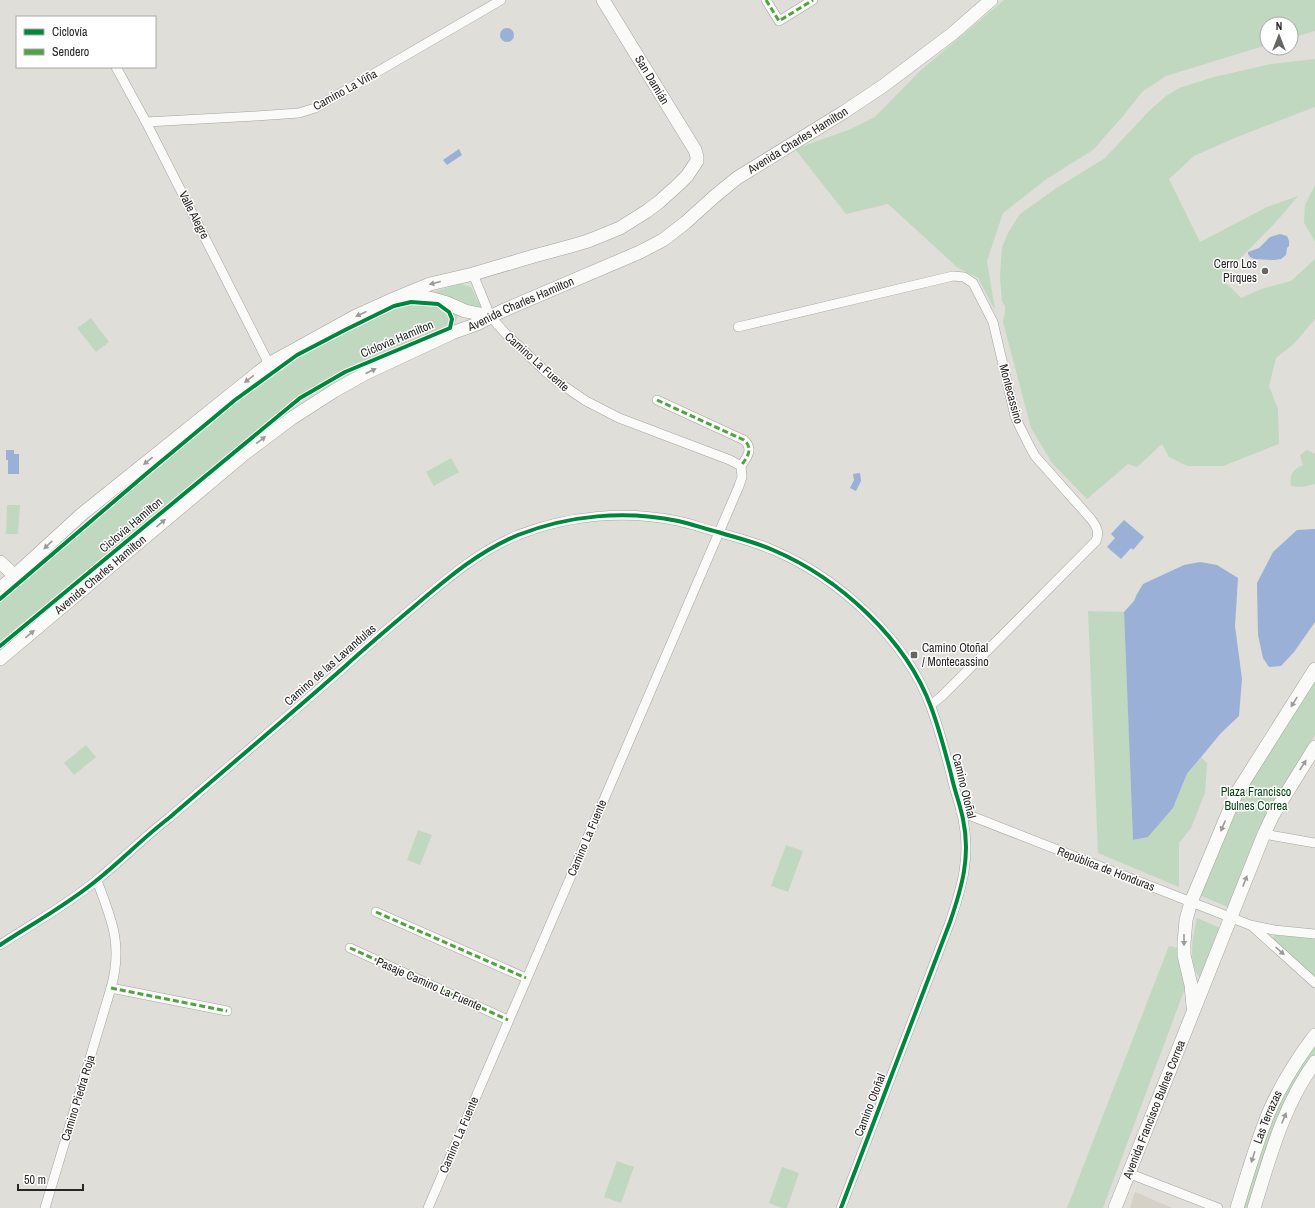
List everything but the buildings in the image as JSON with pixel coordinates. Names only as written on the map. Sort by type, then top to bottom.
[{"type":"main road","name":"San Damián","points":[[473,274],[588,241],[620,228],[647,211],[671,192],[687,176],[697,161],[695,150],[602,0]]},
{"type":"main road","name":"Avenida Charles Hamilton","points":[[0,659],[244,454],[286,422],[334,391],[366,373],[452,333],[477,324],[490,316],[640,252],[663,240],[737,178],[844,112],[883,86],[952,34],[991,0]]},
{"type":"main road","points":[[0,589],[82,514],[269,364],[349,320],[396,298],[430,284],[473,274]]},
{"type":"main road","points":[[396,298],[416,296],[433,299],[465,311],[490,316]]},
{"type":"main road","points":[[452,333],[461,324],[465,311]]},
{"type":"main road","points":[[0,562],[15,576]]},
{"type":"main road","name":"Avenida Francisco Bulnes Correa","points":[[1193,1010],[1191,985],[1184,954],[1186,920],[1191,902],[1236,794],[1315,669]]},
{"type":"main road","name":"Avenida Francisco Bulnes Correa","points":[[1115,1208],[1272,815],[1315,747]]},
{"type":"main road","name":"Las Terrazas","points":[[1237,1208],[1262,1128],[1269,1111],[1286,1077],[1315,1035]]},
{"type":"main road","name":"Las Terrazas","points":[[1254,1208],[1279,1129],[1286,1112],[1300,1085],[1315,1062]]},
{"type":"main road","points":[[1286,1077],[1300,1085]]},
{"type":"street","name":"Camino La Viña","points":[[146,122],[300,113],[315,108],[501,0]]},
{"type":"street","points":[[766,0],[779,21],[813,0]]},
{"type":"street","name":"Valle Alegre","points":[[117,68],[146,122],[269,364]]},
{"type":"street","name":"Camino La Fuente","points":[[473,274],[490,316],[544,371],[558,382],[586,401],[619,418],[722,457],[741,466]]},
{"type":"street","name":"Montecassino","points":[[738,327],[953,276],[964,277],[973,283],[993,322],[1015,416],[1025,438],[1035,456],[1091,518],[1098,530],[1098,536],[1096,540],[968,670],[931,705]]},
{"type":"street","name":"Camino La Fuente","points":[[428,1208],[719,533],[742,477],[741,466],[748,457],[750,448],[748,443],[744,440],[657,400]]},
{"type":"street","name":"Camino de las Lavandulas","points":[[0,945],[96,881],[364,648],[458,569],[487,550],[518,535],[551,524],[587,517],[637,516],[662,518],[719,533]]},
{"type":"street","name":"Camino Otoñal","points":[[719,533],[756,543],[791,558],[821,576],[849,596],[872,618],[898,649],[916,676],[931,705],[961,812],[965,837],[966,857],[959,895],[841,1208]]},
{"type":"street","name":"República de Honduras","points":[[961,812],[1250,926],[1315,934]]},
{"type":"street","points":[[1264,834],[1315,843]]},
{"type":"street","name":"Camino Piedra Roja","points":[[45,1208],[111,988],[116,961],[115,934],[96,881]]},
{"type":"street","points":[[376,912],[526,978]]},
{"type":"street","name":"República de Honduras","points":[[1250,926],[1315,983]]},
{"type":"street","name":"Pasaje Camino La Fuente","points":[[350,948],[508,1020]]},
{"type":"street","points":[[111,988],[227,1011]]},
{"type":"street","points":[[1128,1173],[1218,1208]]},
{"type":"shaded area","points":[[1135,1192],[1172,1208],[1130,1208]]},
{"type":"green space","points":[[1004,0],[1315,0],[1315,31],[1299,36],[1299,16],[1259,16],[1259,47],[1166,76],[1143,91],[1093,150],[1048,178],[1003,213],[987,261],[995,310],[978,278],[958,268],[888,204],[846,214],[795,149],[851,129],[875,117],[921,70]]},
{"type":"green space","points":[[1315,59],[1315,107],[1237,137],[1194,156],[1169,179],[1200,242],[1267,207],[1298,196],[1276,222],[1221,278],[1241,298],[1261,289],[1291,281],[1315,259],[1315,319],[1294,344],[1276,358],[1269,386],[1278,409],[1279,444],[1223,466],[1187,466],[1169,457],[1162,444],[1137,467],[1128,464],[1087,499],[1052,463],[1031,428],[1003,322],[1005,306],[1002,302],[1000,277],[1002,247],[1009,231],[1020,214],[1055,189],[1105,158],[1149,111],[1166,96],[1179,88],[1214,77],[1271,64]]},
{"type":"green space","points":[[1315,185],[1315,242],[1304,223],[1305,205]]},
{"type":"green space","points":[[460,284],[471,287],[481,307],[480,309],[463,305],[453,327],[361,367],[304,399],[239,450],[0,650],[0,599],[87,523],[151,470],[237,391],[270,370],[359,322],[404,301]]},
{"type":"green space","points":[[91,318],[109,342],[96,352],[77,328]]},
{"type":"green space","points":[[1307,450],[1315,454],[1315,484],[1302,487],[1291,486],[1292,473],[1303,465],[1300,455]]},
{"type":"green space","points":[[451,458],[459,472],[434,486],[426,472]]},
{"type":"green space","points":[[7,505],[20,505],[18,534],[6,534]]},
{"type":"green space","points":[[1088,611],[1124,612],[1133,840],[1148,837],[1173,808],[1187,775],[1201,757],[1207,763],[1205,793],[1191,828],[1179,843],[1179,887],[1098,853]]},
{"type":"green space","name":"Plaza Francisco Bulnes Correa","points":[[1315,680],[1315,735],[1270,809],[1228,907],[1199,895],[1242,791]]},
{"type":"green space","points":[[86,745],[96,757],[74,775],[64,763]]},
{"type":"green space","points":[[418,830],[432,835],[420,865],[407,860]]},
{"type":"green space","points":[[786,845],[803,851],[788,892],[771,886]]},
{"type":"green space","points":[[1197,918],[1220,928],[1200,978],[1196,972],[1192,957]]},
{"type":"green space","points":[[1274,935],[1315,939],[1315,977],[1273,939]]},
{"type":"green space","points":[[1169,946],[1178,948],[1187,983],[1103,1208],[1067,1208]]},
{"type":"green space","points":[[1315,1044],[1315,1055],[1303,1072],[1249,1208],[1242,1208],[1268,1130],[1297,1069]]},
{"type":"green space","points":[[617,1161],[634,1167],[621,1203],[604,1197]]},
{"type":"green space","points":[[782,1167],[799,1173],[787,1208],[782,1208],[769,1203]]},
{"type":"water","points":[[504,28],[510,28],[514,32],[514,38],[510,42],[504,42],[500,38],[500,32]]},
{"type":"water","points":[[459,149],[462,155],[447,165],[443,160]]},
{"type":"water","points":[[1280,234],[1287,236],[1289,241],[1286,255],[1281,259],[1254,259],[1250,257],[1248,252],[1259,248],[1270,237]]},
{"type":"water","points":[[6,450],[14,450],[14,454],[19,454],[19,474],[8,474]]},
{"type":"water","points":[[860,473],[861,481],[856,491],[850,488],[854,480],[853,474]]},
{"type":"water","points":[[1124,520],[1144,537],[1133,550],[1131,548],[1121,559],[1107,547],[1115,538],[1111,534]]},
{"type":"water","points":[[1315,529],[1315,622],[1294,652],[1281,666],[1269,667],[1263,658],[1258,635],[1257,583],[1273,552],[1297,530]]},
{"type":"water","points":[[1200,562],[1217,565],[1238,578],[1235,626],[1242,679],[1239,716],[1221,733],[1187,774],[1173,808],[1148,837],[1133,840],[1124,612],[1134,601],[1143,584],[1184,565]]},
{"type":"marked path","points":[[766,0],[779,21],[813,0]]},
{"type":"marked path","points":[[657,400],[744,440],[747,443],[749,450],[741,466]]},
{"type":"marked path","points":[[376,912],[526,978]]},
{"type":"marked path","points":[[350,948],[508,1020]]},
{"type":"marked path","points":[[111,988],[227,1011]]},
{"type":"cycle path","name":"Ciclovia Hamilton","points":[[0,599],[235,400],[297,355],[394,306],[411,302],[438,304],[449,312],[452,319],[450,328],[345,372],[300,398],[0,646]]},
{"type":"cycle path","points":[[0,945],[86,889],[429,594],[464,566],[503,542],[537,528],[557,523],[597,516],[618,515],[678,521],[753,542],[798,562],[845,594],[887,635],[905,658],[920,682],[934,715],[963,819],[965,833],[966,859],[964,871],[950,922],[841,1208]]},
{"type":"place","name":"Cerro Los Pirques","points":[[1265,271]]},
{"type":"place","name":"Camino Otoñal / Montecassino","points":[[914,655]]}]
